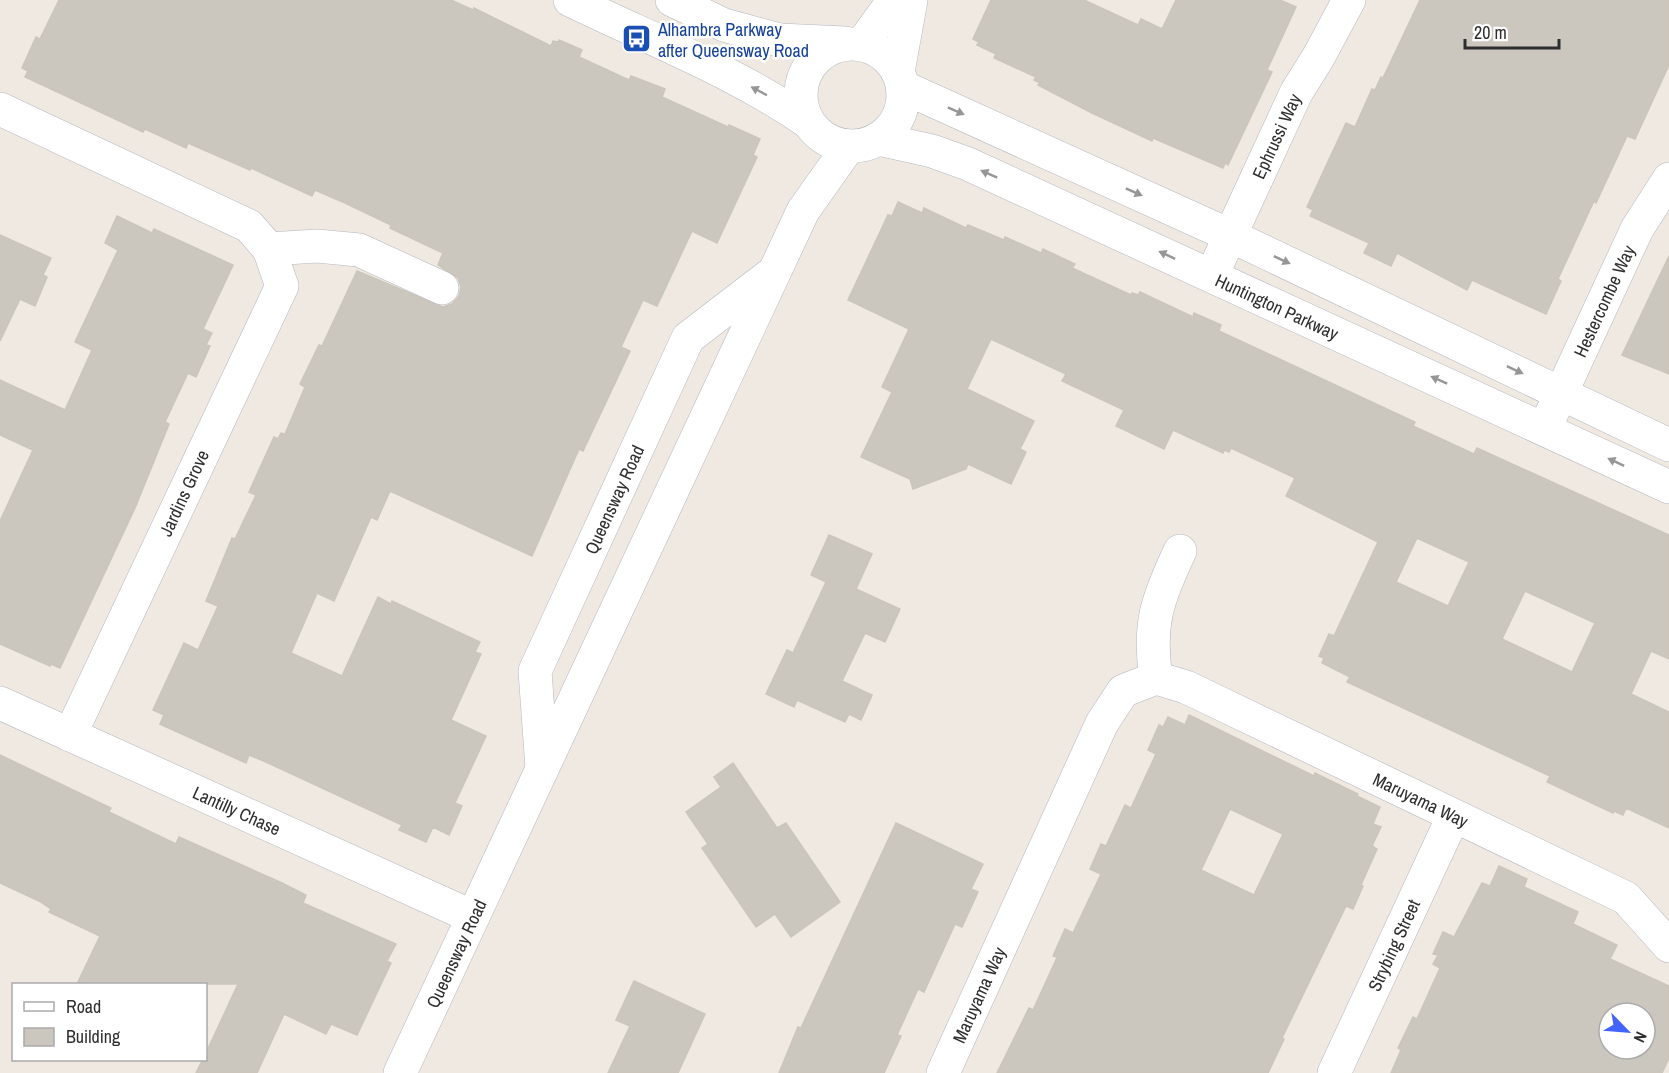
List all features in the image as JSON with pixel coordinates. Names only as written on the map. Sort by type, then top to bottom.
[{"type":"street","points":[[570,0],[703,61],[780,103],[830,141],[864,143],[898,117],[903,102],[901,80],[911,0]]},
{"type":"street","points":[[672,0],[724,25],[779,40],[854,44],[884,54],[901,80],[1560,391],[1669,445]]},
{"type":"street","points":[[811,126],[802,106],[801,89],[806,73],[815,59],[829,49],[854,44],[894,0]]},
{"type":"street","name":"Ephrussi Way","points":[[1212,275],[1296,93],[1349,0]]},
{"type":"street","name":"Jardins Grove","points":[[0,109],[249,226],[269,249],[282,286],[70,735]]},
{"type":"street","name":"Queensway Road","points":[[802,211],[811,126]]},
{"type":"street","name":"Queensway Road","points":[[400,1073],[802,211],[864,143]]},
{"type":"street","name":"Huntington Parkway","points":[[864,143],[932,152],[968,164],[1669,487]]},
{"type":"street","name":"Hestercombe Way","points":[[1545,428],[1560,391],[1638,229],[1669,179]]},
{"type":"street","points":[[269,249],[317,246],[359,250],[442,288]]},
{"type":"street","name":"Queensway Road","points":[[542,768],[536,672],[688,338],[774,272]]},
{"type":"street","points":[[1156,678],[1152,647],[1154,618],[1180,551]]},
{"type":"street","name":"Maruyama Way","points":[[943,1073],[1102,723],[1123,691],[1156,678],[1186,687],[1626,898],[1669,946]]},
{"type":"street","name":"Lantilly Chase","points":[[0,703],[473,917]]},
{"type":"street","name":"Strybing Street","points":[[1334,1073],[1453,817]]},
{"type":"building","points":[[59,0],[451,0],[473,10],[474,8],[551,46],[553,41],[558,42],[559,40],[582,50],[579,57],[629,80],[631,76],[665,89],[662,97],[760,139],[753,155],[757,157],[717,243],[692,231],[657,306],[643,300],[621,347],[630,351],[583,451],[579,449],[532,556],[390,491],[377,520],[371,517],[334,601],[317,593],[291,653],[342,676],[378,597],[391,604],[392,601],[480,642],[475,652],[481,654],[451,720],[486,736],[455,803],[462,806],[449,835],[433,827],[426,842],[399,830],[402,825],[266,762],[249,755],[246,763],[160,724],[164,715],[153,710],[184,643],[198,650],[218,606],[206,601],[232,538],[235,539],[256,495],[249,492],[274,437],[278,439],[281,433],[285,434],[305,387],[300,384],[319,345],[322,346],[357,271],[443,307],[452,304],[459,296],[461,287],[458,278],[438,265],[443,253],[390,228],[391,225],[345,203],[315,190],[312,196],[188,143],[186,148],[145,129],[143,132],[25,77],[28,71],[22,68],[36,37],[40,39]]},
{"type":"building","points":[[991,0],[1084,0],[1138,25],[1141,19],[1162,29],[1176,0],[1280,0],[1296,7],[1267,70],[1272,72],[1228,165],[1225,163],[1223,168],[1153,138],[1152,141],[1092,113],[1038,85],[1040,83],[1034,80],[1036,77],[994,58],[996,54],[977,45],[979,42],[973,39]]},
{"type":"building","points":[[1420,0],[1669,0],[1669,65],[1635,139],[1627,136],[1596,203],[1594,201],[1558,279],[1561,281],[1546,314],[1472,280],[1467,290],[1397,253],[1391,266],[1364,253],[1369,243],[1310,216],[1313,210],[1307,207],[1346,123],[1355,127],[1372,89],[1375,90],[1381,77],[1383,78]]},
{"type":"building","points":[[898,202],[922,213],[924,208],[966,228],[968,225],[1004,240],[1005,237],[1041,253],[1043,249],[1075,264],[1072,268],[1131,295],[1132,293],[1138,295],[1140,292],[1193,317],[1194,313],[1221,325],[1219,331],[1415,422],[1413,426],[1474,454],[1477,448],[1669,535],[1669,659],[1651,651],[1631,694],[1669,712],[1669,828],[1626,808],[1623,815],[1614,811],[1613,813],[1547,782],[1550,776],[1347,682],[1350,677],[1322,663],[1324,658],[1319,656],[1329,634],[1334,636],[1378,542],[1286,496],[1295,478],[1231,448],[1229,452],[1224,450],[1223,453],[1173,430],[1164,449],[1116,426],[1124,410],[1062,381],[1066,374],[991,339],[967,389],[1034,421],[1020,449],[1026,452],[1011,484],[968,464],[966,469],[913,489],[910,479],[861,457],[892,392],[882,387],[909,329],[848,300],[888,215],[892,216]],"holes":[[[1417,538],[1469,562],[1448,606],[1396,582]],[[1525,591],[1595,623],[1572,672],[1502,639]]]},
{"type":"building","points":[[117,216],[152,233],[154,229],[233,265],[203,329],[212,333],[206,345],[210,346],[196,377],[188,373],[165,422],[169,424],[135,508],[60,668],[51,664],[50,666],[0,644],[0,521],[33,450],[0,435],[0,380],[65,410],[92,350],[75,342],[118,250],[105,243]]},
{"type":"building","points":[[0,235],[51,258],[43,275],[47,277],[35,306],[20,299],[0,341]]},
{"type":"building","points":[[1669,256],[1669,374],[1622,355]]},
{"type":"building","points":[[829,535],[872,554],[856,589],[900,609],[885,642],[865,633],[842,681],[872,695],[861,720],[849,714],[845,722],[797,700],[794,707],[766,694],[787,650],[793,653],[826,582],[811,575]]},
{"type":"building","points":[[1189,715],[1314,776],[1315,773],[1380,807],[1373,824],[1381,827],[1372,846],[1377,849],[1361,885],[1363,886],[1353,909],[1346,906],[1282,1038],[1284,1039],[1268,1073],[997,1073],[1029,1008],[1033,1010],[1057,957],[1053,956],[1065,929],[1073,933],[1101,874],[1090,869],[1101,844],[1106,846],[1125,805],[1131,808],[1156,754],[1148,750],[1159,725],[1163,727],[1168,717],[1185,725]],"holes":[[[1230,809],[1283,834],[1254,895],[1201,870]]]},
{"type":"building","points":[[0,755],[111,808],[109,812],[176,844],[179,837],[282,883],[306,895],[303,903],[396,944],[387,961],[391,963],[357,1035],[331,1024],[326,1034],[284,1014],[257,1073],[196,1073],[202,1061],[207,1061],[207,1051],[238,984],[77,983],[100,936],[49,912],[51,909],[39,901],[0,883]]},
{"type":"building","points":[[733,763],[777,828],[786,823],[840,902],[791,937],[775,914],[756,927],[702,848],[708,844],[686,812],[721,787],[714,777]]},
{"type":"building","points":[[896,823],[983,864],[971,889],[978,892],[962,927],[955,924],[924,992],[918,989],[897,1035],[901,1036],[884,1073],[779,1073],[798,1027],[801,1028]]},
{"type":"building","points":[[1499,866],[1527,879],[1524,887],[1578,912],[1573,924],[1617,945],[1610,959],[1669,986],[1669,1058],[1662,1073],[1391,1073],[1401,1050],[1398,1048],[1413,1017],[1417,1019],[1440,968],[1433,964],[1438,955],[1433,954],[1443,932],[1454,937],[1482,883],[1490,886]]},
{"type":"building","points":[[634,981],[705,1014],[678,1073],[608,1073],[630,1026],[616,1020]]},
{"type":"place","name":"Alhambra Parkway after Queensway Road","points":[[637,39]]}]
